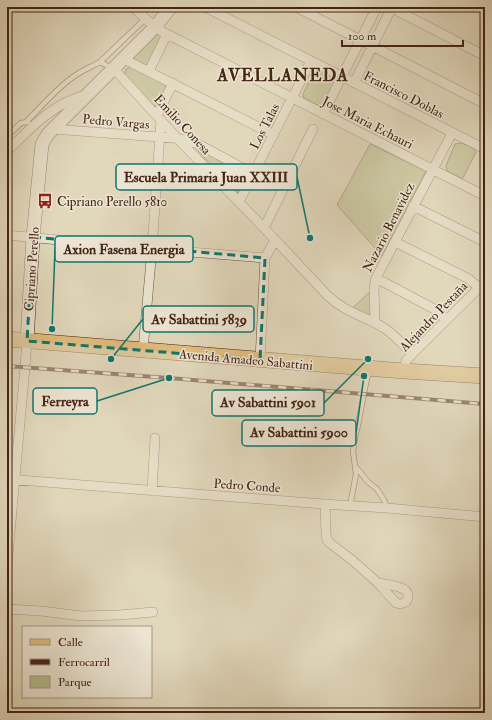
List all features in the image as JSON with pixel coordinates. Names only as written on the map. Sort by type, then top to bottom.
[{"type":"main road","name":"Cipriano Perello","points":[[27,341],[33,237],[42,144],[48,134],[124,58],[150,23],[171,7]]},
{"type":"main road","name":"Avenida Amadeo Sabattini","points":[[7,340],[485,376]]},
{"type":"street","name":"Jose Maria Echauri","points":[[133,7],[150,23],[167,34],[485,196]]},
{"type":"street","name":"Francisco Doblas","points":[[205,7],[452,133],[484,145]]},
{"type":"street","points":[[296,7],[373,45],[485,104]]},
{"type":"street","points":[[323,114],[377,7]]},
{"type":"street","points":[[354,82],[391,7],[485,56]]},
{"type":"street","points":[[149,71],[167,34]]},
{"type":"street","points":[[124,58],[274,135]]},
{"type":"street","name":"Los Talas","points":[[239,202],[311,61]]},
{"type":"street","name":"Emilio Conesa","points":[[114,69],[177,138],[335,304],[384,328],[395,336],[412,354]]},
{"type":"street","points":[[143,350],[152,249],[160,109],[173,83]]},
{"type":"street","points":[[7,151],[37,122],[62,104],[74,98],[88,94]]},
{"type":"street","name":"Pedro Vargas","points":[[53,129],[185,139],[198,144],[254,174]]},
{"type":"street","points":[[264,228],[313,129]]},
{"type":"street","name":"Nazario Benavidez","points":[[375,323],[374,288],[376,278],[452,133]]},
{"type":"street","points":[[413,206],[485,242]]},
{"type":"street","points":[[7,235],[265,258]]},
{"type":"street","points":[[260,360],[265,258],[275,240]]},
{"type":"street","points":[[395,242],[473,282],[482,285]]},
{"type":"street","points":[[376,278],[438,311],[446,320]]},
{"type":"street","name":"Alejandro Pestaña","points":[[404,371],[406,361],[412,354],[482,285]]},
{"type":"street","points":[[7,566],[11,480],[27,341]]},
{"type":"street","points":[[152,491],[155,438]]},
{"type":"street","name":"Pedro Conde","points":[[11,480],[386,508],[485,517]]},
{"type":"street","points":[[325,504],[327,540],[378,583]]},
{"type":"street","points":[[7,609],[41,611],[81,616],[153,612]]},
{"type":"lane","points":[[26,122],[73,77],[100,62],[150,23]]},
{"type":"lane","points":[[100,62],[114,69]]},
{"type":"lane","points":[[7,136],[18,125],[26,122],[37,122]]},
{"type":"lane","points":[[350,506],[356,474],[353,451],[355,437],[370,368]]},
{"type":"lane","points":[[355,467],[382,495],[386,508]]},
{"type":"highlighted area","points":[[33,237],[265,258],[260,360],[27,341]]},
{"type":"green space","points":[[157,33],[162,35],[148,64],[145,66],[133,57]]},
{"type":"green space","points":[[131,67],[164,83],[166,88],[158,104],[154,107],[124,75],[126,69]]},
{"type":"green space","points":[[321,70],[331,76],[335,83],[324,106],[321,107],[304,98],[303,94],[314,71]]},
{"type":"green space","points":[[462,143],[473,148],[476,152],[463,178],[461,178],[447,171],[446,166],[455,144]]},
{"type":"green space","points":[[370,144],[426,171],[382,256],[337,205]]},
{"type":"green space","points":[[199,149],[248,177],[238,193],[198,151]]},
{"type":"green space","points":[[374,288],[375,323],[349,311]]},
{"type":"railway","points":[[7,366],[485,404]]},
{"type":"place","name":"Cipriano Perello 5810","points":[[45,201]]},
{"type":"place","name":"Escuela Primaria Juan XXIII","points":[[310,238]]},
{"type":"place","name":"Axion Fasena Energia","points":[[52,329]]},
{"type":"place","name":"Av Sabattini 5839","points":[[111,359]]},
{"type":"place","name":"Av Sabattini 5901","points":[[368,359]]},
{"type":"place","name":"Av Sabattini 5900","points":[[364,376]]},
{"type":"place","name":"Ferreyra","points":[[169,378]]},
{"type":"district","name":"AVELLANEDA","points":[[283,75]]}]
